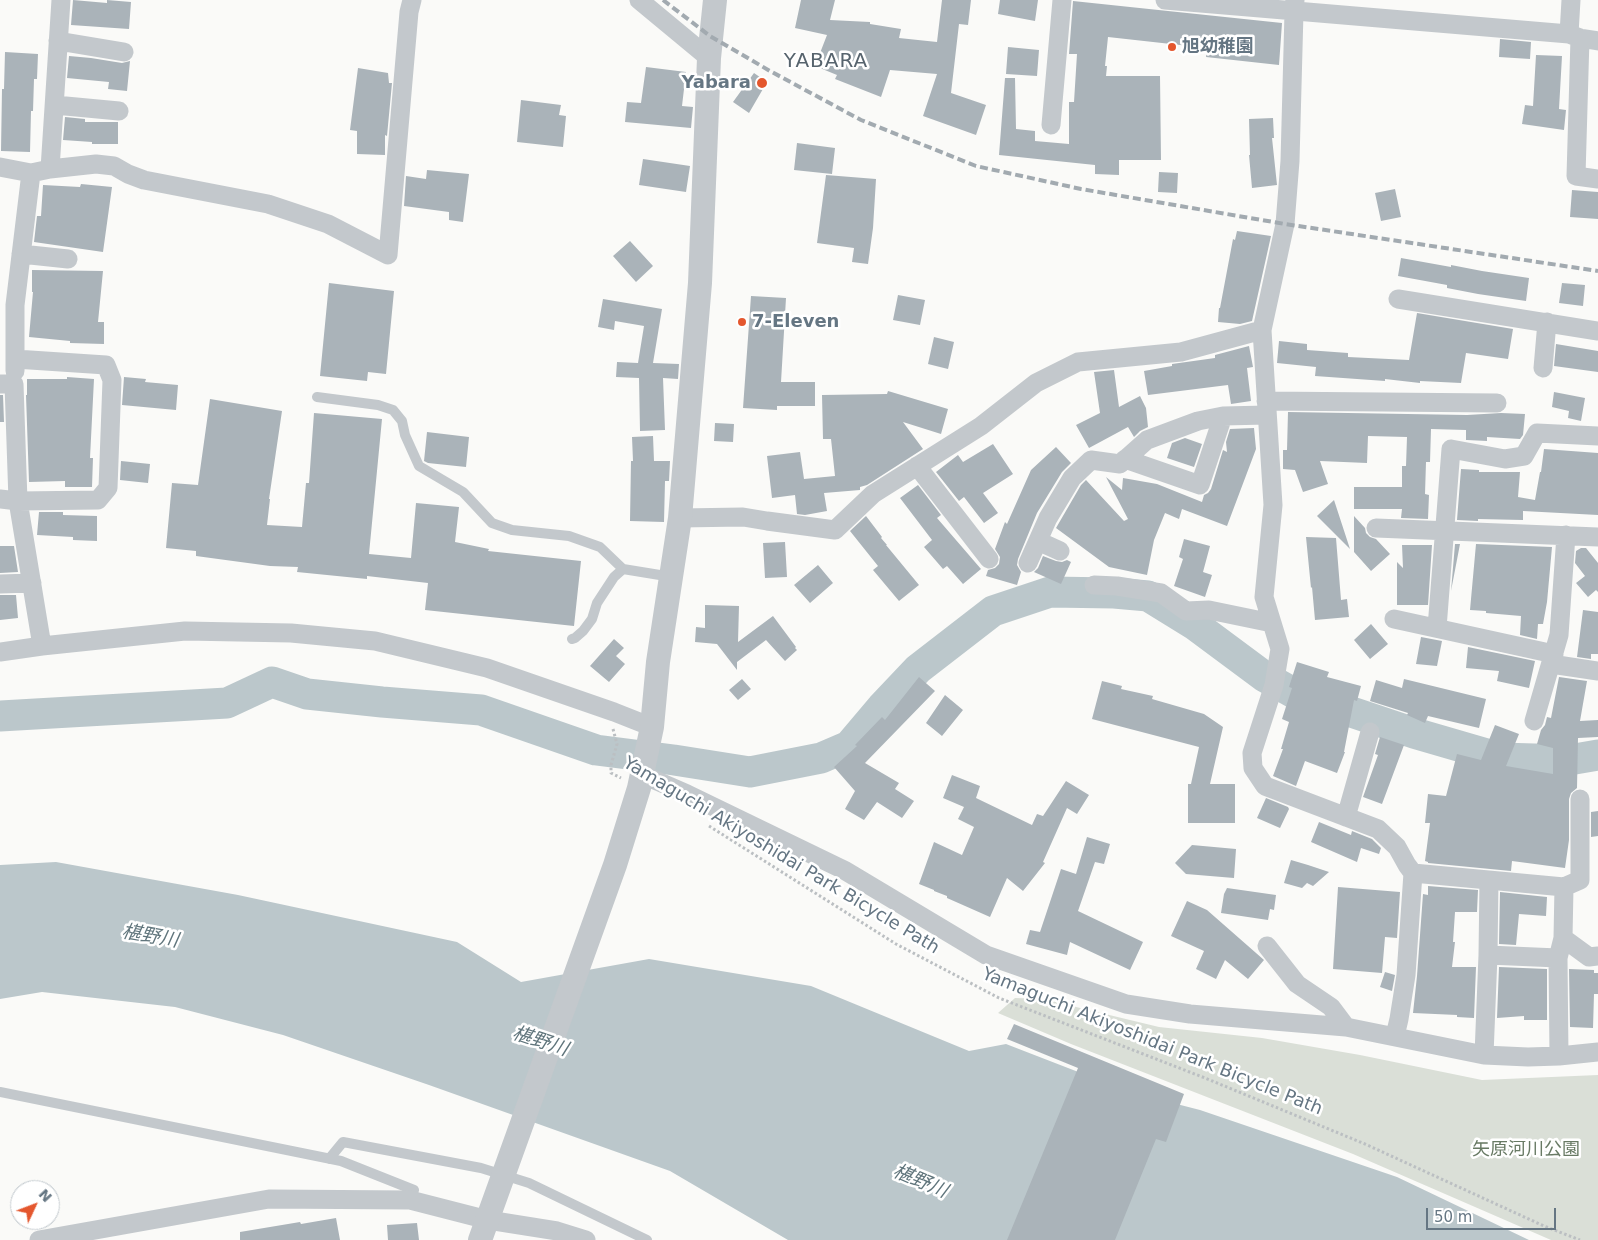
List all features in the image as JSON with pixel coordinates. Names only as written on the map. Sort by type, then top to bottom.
[{"type":"street","points":[[50,169],[61,0]]},
{"type":"street","points":[[0,167],[31,173],[96,164],[114,166],[144,180],[268,204],[328,224],[388,255],[409,12],[412,0]]},
{"type":"street","points":[[640,0],[709,58]]},
{"type":"street","points":[[487,1222],[612,874],[640,781],[652,727],[658,662],[680,518],[700,283],[709,58],[715,0]]},
{"type":"street","points":[[1051,125],[1062,0]]},
{"type":"street","points":[[1165,0],[1295,6],[1582,38]]},
{"type":"street","points":[[1571,0],[1582,38],[1576,176],[1598,179]]},
{"type":"street","points":[[1295,6],[1290,161],[1285,224],[1262,330],[1273,505],[1264,597],[1280,649],[1274,685],[1252,753],[1253,768],[1265,786],[1378,829],[1397,847],[1413,873],[1406,975],[1400,1018],[1395,1036]]},
{"type":"street","points":[[58,41],[124,52]]},
{"type":"street","points":[[54,105],[119,111]]},
{"type":"street","points":[[31,173],[15,305],[15,359],[7,384],[9,500],[32,582],[42,646]]},
{"type":"street","points":[[21,254],[68,259]]},
{"type":"street","points":[[1398,299],[1598,331]]},
{"type":"street","points":[[1543,368],[1547,322]]},
{"type":"street","points":[[680,518],[743,517],[835,530],[873,494],[981,426],[1036,383],[1078,362],[1181,352],[1262,330]]},
{"type":"street","points":[[9,500],[98,500],[108,488],[112,380],[106,365],[15,359]]},
{"type":"street","points":[[1028,563],[1048,518],[1072,478],[1091,460],[1120,464],[1147,440],[1198,421],[1266,408],[1497,403]]},
{"type":"street","points":[[1125,459],[1200,485],[1223,416]]},
{"type":"street","points":[[1437,628],[1451,449],[1505,459],[1524,456],[1537,433],[1598,436]]},
{"type":"street","points":[[917,466],[989,559]]},
{"type":"street","points":[[1376,528],[1598,536]]},
{"type":"street","points":[[1534,721],[1559,635],[1566,535]]},
{"type":"street","points":[[1038,541],[1060,551]]},
{"type":"street","points":[[0,584],[32,582]]},
{"type":"street","points":[[1094,586],[1117,586],[1160,593],[1186,611],[1209,610],[1272,622]]},
{"type":"street","points":[[1394,619],[1437,628],[1598,671]]},
{"type":"street","points":[[0,652],[185,631],[291,633],[375,641],[487,668],[652,727]]},
{"type":"street","points":[[1346,817],[1370,732]]},
{"type":"street","points":[[640,781],[687,794],[844,870],[986,955],[1126,1004],[1190,1014],[1346,1027],[1484,1055],[1528,1057],[1598,1052]]},
{"type":"street","points":[[1413,873],[1564,887],[1580,880],[1580,799]]},
{"type":"street","points":[[1484,1055],[1489,880]]},
{"type":"street","points":[[1559,1056],[1558,958],[1563,938],[1564,887]]},
{"type":"street","points":[[1563,938],[1589,957],[1598,956]]},
{"type":"street","points":[[1267,946],[1297,984],[1331,1007],[1346,1027]]},
{"type":"street","points":[[1488,955],[1558,958]]},
{"type":"street","points":[[39,1240],[269,1200],[410,1200],[487,1222],[557,1231],[586,1240]]},
{"type":"lane","points":[[317,397],[378,405],[393,410],[402,421],[405,435],[419,466],[463,492],[492,523],[512,530],[569,536],[600,547],[623,569],[672,577]]},
{"type":"lane","points":[[572,639],[583,631],[592,619],[597,603],[614,578],[623,569]]},
{"type":"lane","points":[[0,1092],[341,1161],[414,1190],[410,1200]]},
{"type":"lane","points":[[329,1159],[344,1142],[482,1168],[529,1183],[647,1240]]},
{"type":"path","name":"Yamaguchi Akiyoshidai Park Bicycle Path","points":[[606,722],[613,729],[618,744],[611,766],[611,773],[640,781]]},
{"type":"path","name":"Yamaguchi Akiyoshidai Park Bicycle Path","points":[[702,822],[896,944],[999,998],[1205,1078],[1365,1144],[1544,1226],[1580,1240]]},
{"type":"green space","name":"矢原河川公園","points":[[1015,998],[1043,999],[1159,1027],[1262,1038],[1360,1055],[1482,1080],[1598,1075],[1598,1240],[1551,1240],[1353,1154],[1071,1044],[998,1013]]},
{"type":"water","name":"椹野川","points":[[56,862],[238,895],[457,942],[521,982],[649,959],[811,986],[969,1051],[1006,1044],[1130,1092],[1200,1110],[1397,1177],[1529,1240],[788,1240],[670,1171],[283,1035],[175,1007],[42,992],[0,999],[0,865]]},
{"type":"building","points":[[73,0],[107,3],[107,0],[131,2],[129,29],[71,25]]},
{"type":"building","points":[[801,0],[835,0],[830,20],[870,22],[870,24],[901,29],[899,38],[937,42],[942,0],[971,0],[968,25],[959,24],[951,93],[986,105],[976,135],[923,116],[937,74],[890,70],[881,97],[835,79],[837,75],[815,66],[827,35],[795,28]]},
{"type":"building","points":[[1000,0],[1038,0],[1035,21],[998,14]]},
{"type":"building","points":[[1073,1],[1282,23],[1279,65],[1206,57],[1207,48],[1108,37],[1105,66],[1107,66],[1106,76],[1160,76],[1161,160],[1119,160],[1119,175],[1095,174],[1095,165],[999,155],[1005,78],[1015,78],[1016,129],[1035,131],[1035,141],[1069,144],[1069,102],[1074,102],[1077,54],[1069,54]]},
{"type":"building","points":[[1500,39],[1531,42],[1530,59],[1499,57]]},
{"type":"building","points":[[1008,47],[1039,50],[1037,76],[1006,74]]},
{"type":"building","points":[[5,52],[38,54],[37,79],[34,79],[33,111],[31,111],[30,152],[1,151],[2,89],[4,89]]},
{"type":"building","points":[[1536,55],[1562,56],[1559,109],[1566,110],[1564,130],[1522,124],[1525,105],[1533,106]]},
{"type":"building","points":[[69,56],[122,63],[130,61],[127,91],[108,89],[109,82],[67,78]]},
{"type":"building","points":[[646,67],[686,72],[682,106],[693,107],[691,128],[625,122],[627,102],[641,103]]},
{"type":"building","points":[[358,68],[388,73],[389,83],[392,83],[387,136],[385,135],[385,155],[357,154],[357,131],[350,130]]},
{"type":"building","points":[[754,73],[767,82],[749,113],[733,102]]},
{"type":"building","points":[[521,100],[561,105],[559,115],[566,116],[563,147],[517,142]]},
{"type":"building","points":[[65,117],[85,119],[85,122],[118,122],[118,144],[92,144],[92,142],[63,140]]},
{"type":"building","points":[[1273,118],[1274,138],[1272,138],[1277,185],[1252,188],[1249,155],[1249,119]]},
{"type":"building","points":[[797,143],[835,148],[832,174],[794,170]]},
{"type":"building","points":[[643,159],[690,166],[686,192],[639,185]]},
{"type":"building","points":[[427,170],[469,174],[463,222],[449,220],[449,212],[404,206],[406,176],[426,179]]},
{"type":"building","points":[[1159,172],[1178,173],[1177,193],[1158,192]]},
{"type":"building","points":[[826,175],[876,179],[873,228],[868,264],[852,262],[854,248],[817,243]]},
{"type":"building","points":[[81,184],[112,187],[103,252],[34,242],[37,216],[41,216],[43,185],[80,187]]},
{"type":"building","points":[[1395,189],[1401,217],[1381,221],[1375,193]]},
{"type":"building","points":[[1572,190],[1598,192],[1598,219],[1570,217]]},
{"type":"building","points":[[1237,231],[1271,236],[1252,321],[1240,324],[1218,322],[1219,308],[1233,239],[1235,240]]},
{"type":"building","points":[[630,241],[653,266],[636,282],[613,256]]},
{"type":"building","points":[[1401,258],[1529,278],[1526,301],[1447,288],[1447,285],[1398,276]]},
{"type":"building","points":[[32,270],[103,271],[98,322],[104,322],[104,344],[70,343],[70,341],[29,337],[33,292]]},
{"type":"building","points":[[329,283],[394,291],[386,374],[368,372],[367,381],[320,376]]},
{"type":"building","points":[[1562,283],[1585,285],[1583,306],[1559,303]]},
{"type":"building","points":[[898,295],[925,300],[920,325],[893,320]]},
{"type":"building","points":[[751,296],[786,298],[781,382],[815,382],[815,406],[777,406],[777,410],[743,408]]},
{"type":"building","points":[[603,299],[662,309],[653,363],[679,364],[678,379],[663,378],[665,430],[640,431],[639,378],[616,377],[617,362],[638,363],[644,326],[615,321],[614,330],[598,327]]},
{"type":"building","points":[[1417,313],[1513,329],[1508,359],[1466,353],[1461,383],[1420,381],[1420,383],[1385,379],[1385,381],[1315,376],[1316,367],[1277,363],[1279,341],[1307,344],[1307,350],[1348,353],[1348,357],[1409,360]]},
{"type":"building","points":[[934,337],[954,342],[948,369],[928,364]]},
{"type":"building","points":[[1556,344],[1598,351],[1598,372],[1554,366]]},
{"type":"building","points":[[1249,346],[1253,367],[1247,368],[1251,401],[1231,404],[1228,385],[1148,395],[1144,371],[1172,366],[1172,364],[1215,358],[1215,355]]},
{"type":"building","points":[[1114,370],[1119,407],[1140,396],[1146,408],[1148,427],[1134,437],[1128,427],[1089,448],[1076,425],[1100,413],[1094,372]]},
{"type":"building","points":[[67,377],[94,379],[90,458],[93,458],[92,487],[65,487],[65,481],[29,482],[27,379],[67,379]]},
{"type":"building","points":[[124,377],[146,379],[145,382],[178,385],[176,410],[122,405]]},
{"type":"building","points":[[888,391],[948,409],[941,434],[903,422],[923,449],[867,485],[860,487],[860,490],[824,493],[827,511],[805,515],[797,514],[795,495],[772,498],[767,456],[800,452],[804,479],[835,476],[831,439],[823,439],[822,395],[887,394]]},
{"type":"building","points":[[1554,392],[1585,398],[1581,421],[1568,418],[1569,411],[1552,407]]},
{"type":"building","points":[[0,395],[3,395],[4,422],[0,422]]},
{"type":"building","points":[[210,399],[282,411],[267,525],[302,527],[306,483],[309,483],[314,413],[382,419],[369,554],[411,558],[416,503],[459,507],[455,542],[489,549],[488,551],[581,561],[574,626],[425,610],[428,583],[367,576],[367,579],[297,572],[298,567],[270,566],[196,556],[196,551],[166,548],[172,483],[198,485]]},
{"type":"building","points":[[1288,412],[1525,414],[1523,435],[1520,439],[1487,437],[1487,441],[1466,440],[1466,430],[1431,429],[1430,462],[1426,462],[1425,494],[1429,495],[1428,519],[1401,518],[1402,509],[1354,509],[1354,487],[1402,487],[1402,466],[1406,466],[1407,437],[1368,436],[1367,463],[1320,461],[1328,484],[1303,492],[1295,470],[1283,469],[1283,450],[1287,450]]},
{"type":"building","points":[[715,423],[734,424],[733,442],[714,441]]},
{"type":"building","points":[[1254,428],[1256,449],[1227,526],[1182,509],[1179,519],[1165,513],[1154,540],[1147,575],[1109,567],[1056,528],[1081,485],[1086,480],[1124,521],[1128,519],[1106,477],[1122,490],[1123,478],[1157,484],[1202,502],[1204,495],[1211,489],[1223,450],[1227,452],[1226,442],[1230,429]]},
{"type":"building","points":[[427,432],[469,437],[466,467],[424,461]]},
{"type":"building","points":[[653,436],[654,461],[670,461],[669,481],[665,481],[664,522],[630,521],[631,461],[633,461],[632,437]]},
{"type":"building","points":[[1185,438],[1202,444],[1194,467],[1167,458],[1172,443]]},
{"type":"building","points":[[993,444],[1013,474],[983,493],[998,513],[984,523],[964,497],[959,501],[936,472],[958,455],[963,462]]},
{"type":"building","points":[[1056,447],[1071,463],[1062,472],[1037,513],[1018,559],[1017,565],[1021,572],[1017,585],[986,576],[988,570],[995,568],[999,564],[1000,557],[995,549],[1005,522],[1007,524],[1031,470]]},
{"type":"building","points":[[1544,449],[1598,453],[1598,515],[1523,511],[1523,520],[1457,520],[1461,469],[1479,470],[1479,472],[1520,472],[1518,497],[1535,500]]},
{"type":"building","points":[[121,461],[150,464],[148,483],[120,480]]},
{"type":"building","points":[[918,485],[941,515],[937,518],[981,569],[963,584],[947,566],[943,569],[924,547],[932,540],[900,498]]},
{"type":"building","points":[[1334,500],[1350,549],[1317,516]]},
{"type":"building","points":[[39,512],[63,512],[63,515],[97,516],[97,541],[73,540],[73,537],[37,535]]},
{"type":"building","points":[[866,516],[886,545],[919,585],[899,601],[873,570],[878,566],[850,531]]},
{"type":"building","points":[[1354,516],[1365,528],[1366,533],[1376,539],[1390,554],[1371,571],[1354,552]]},
{"type":"building","points":[[1306,537],[1336,538],[1341,600],[1347,599],[1349,617],[1315,620]]},
{"type":"building","points":[[1184,539],[1210,546],[1203,572],[1212,575],[1205,597],[1174,586],[1183,559],[1179,557]]},
{"type":"building","points":[[785,542],[787,577],[765,578],[763,543]]},
{"type":"building","points":[[1455,544],[1460,544],[1451,591]]},
{"type":"building","points":[[1476,544],[1552,547],[1547,602],[1543,624],[1538,624],[1537,639],[1520,635],[1521,616],[1470,610]]},
{"type":"building","points":[[1402,545],[1432,545],[1428,605],[1397,605],[1397,562],[1403,568]]},
{"type":"building","points":[[0,546],[14,546],[18,572],[0,573]]},
{"type":"building","points":[[1586,548],[1598,563],[1598,592],[1596,590],[1588,597],[1576,583],[1585,576],[1575,563],[1576,551]]},
{"type":"building","points":[[1043,556],[1056,561],[1062,562],[1067,560],[1071,562],[1061,584],[1034,572],[1038,568]]},
{"type":"building","points":[[818,565],[833,583],[810,603],[794,585]]},
{"type":"building","points":[[0,595],[16,595],[18,618],[0,620]]},
{"type":"building","points":[[705,605],[739,606],[738,642],[773,616],[797,650],[785,661],[766,640],[737,662],[737,670],[717,644],[695,642],[696,627],[705,628]]},
{"type":"building","points":[[1583,610],[1598,612],[1598,654],[1591,654],[1591,659],[1577,657]]},
{"type":"building","points":[[1371,624],[1388,644],[1370,659],[1354,640]]},
{"type":"building","points":[[1421,637],[1442,641],[1437,666],[1416,664]]},
{"type":"building","points":[[614,639],[624,648],[616,656],[625,664],[609,682],[590,666]]},
{"type":"building","points":[[1468,647],[1535,661],[1529,688],[1497,681],[1499,671],[1466,668]]},
{"type":"building","points":[[1297,662],[1329,672],[1327,677],[1361,686],[1357,701],[1354,700],[1345,752],[1337,773],[1305,761],[1296,786],[1273,776],[1283,749],[1281,749],[1289,722],[1282,719],[1292,688],[1289,687]]},
{"type":"building","points":[[919,677],[935,691],[865,763],[899,783],[895,789],[914,801],[902,818],[877,802],[864,820],[845,809],[855,791],[834,767],[857,746],[855,745],[882,717],[885,720]]},
{"type":"building","points":[[1559,677],[1587,681],[1580,721],[1598,720],[1598,737],[1578,738],[1577,788],[1571,793],[1569,799],[1569,840],[1565,868],[1512,861],[1511,871],[1428,863],[1425,861],[1430,823],[1425,823],[1428,794],[1446,796],[1457,754],[1481,760],[1495,725],[1519,734],[1506,766],[1553,774],[1553,748],[1537,744],[1547,717],[1551,718]]},
{"type":"building","points":[[742,679],[751,689],[738,700],[729,690]]},
{"type":"building","points":[[1404,679],[1486,699],[1479,728],[1428,716],[1425,723],[1407,715],[1408,713],[1370,701],[1376,680],[1402,688]]},
{"type":"building","points":[[1102,681],[1122,686],[1121,689],[1153,696],[1152,699],[1204,714],[1223,727],[1210,784],[1235,784],[1235,823],[1188,823],[1188,784],[1191,784],[1199,747],[1092,719]]},
{"type":"building","points":[[945,695],[963,710],[942,736],[926,723]]},
{"type":"building","points":[[1380,737],[1404,745],[1382,804],[1363,797],[1378,755],[1375,754]]},
{"type":"building","points":[[952,775],[980,786],[976,798],[1032,825],[1037,814],[1043,816],[1066,781],[1089,795],[1077,814],[1067,808],[1043,862],[1045,863],[1023,891],[1007,878],[990,917],[919,884],[934,842],[962,855],[974,827],[958,819],[964,807],[943,798]]},
{"type":"building","points":[[1266,798],[1289,809],[1280,828],[1257,818]]},
{"type":"building","points":[[1598,811],[1598,836],[1591,837],[1591,812]]},
{"type":"building","points":[[1319,822],[1351,835],[1352,831],[1372,839],[1381,848],[1379,854],[1361,848],[1357,862],[1311,842]]},
{"type":"building","points":[[1087,837],[1110,844],[1104,864],[1095,862],[1078,911],[1143,942],[1130,970],[1070,942],[1067,955],[1026,944],[1030,930],[1040,932],[1061,869],[1076,874]]},
{"type":"building","points":[[1192,845],[1236,849],[1234,878],[1186,874],[1175,863]]},
{"type":"building","points":[[1291,860],[1329,872],[1313,886],[1307,883],[1302,888],[1284,883]]},
{"type":"building","points":[[1428,886],[1478,890],[1477,912],[1455,912],[1453,942],[1455,942],[1452,967],[1476,967],[1474,1018],[1457,1017],[1457,1015],[1413,1013],[1423,894],[1428,895]]},
{"type":"building","points":[[1338,887],[1400,892],[1397,938],[1385,937],[1382,973],[1333,969]]},
{"type":"building","points":[[1227,888],[1276,895],[1274,910],[1270,909],[1268,920],[1221,913],[1224,894]]},
{"type":"building","points":[[1500,892],[1547,897],[1546,916],[1519,914],[1516,945],[1499,944]]},
{"type":"building","points":[[1187,901],[1207,910],[1264,960],[1248,979],[1225,960],[1216,979],[1196,969],[1204,951],[1171,936]]},
{"type":"building","points":[[1499,967],[1547,969],[1547,1020],[1524,1020],[1524,1016],[1497,1018]]},
{"type":"building","points":[[1569,969],[1594,970],[1594,973],[1598,973],[1598,994],[1594,994],[1593,1028],[1570,1027]]},
{"type":"building","points":[[1385,972],[1395,975],[1392,991],[1380,987]]},
{"type":"building","points":[[1014,1024],[1184,1094],[1166,1142],[1156,1139],[1115,1240],[1007,1240],[1078,1068],[1007,1039]]},
{"type":"building","points":[[336,1218],[340,1240],[240,1240],[240,1232]]},
{"type":"building","points":[[417,1223],[419,1240],[388,1240],[387,1225]]},
{"type":"waterway","points":[[0,716],[227,703],[272,682],[307,694],[481,710],[596,750],[750,772],[821,758],[849,746],[918,669],[993,611],[1050,592],[1114,593],[1148,596],[1195,625],[1265,677],[1292,692],[1414,733],[1500,758],[1569,760],[1598,755]]},
{"type":"railway","points":[[663,0],[710,36],[861,120],[976,166],[1081,189],[1285,224],[1598,271]]},
{"type":"place","name":"旭幼稚園","points":[[1172,47]]},
{"type":"place","name":"Yabara","points":[[762,83]]},
{"type":"place","name":"7-Eleven","points":[[742,322]]},
{"type":"district","name":"YABARA","points":[[826,62]]}]
